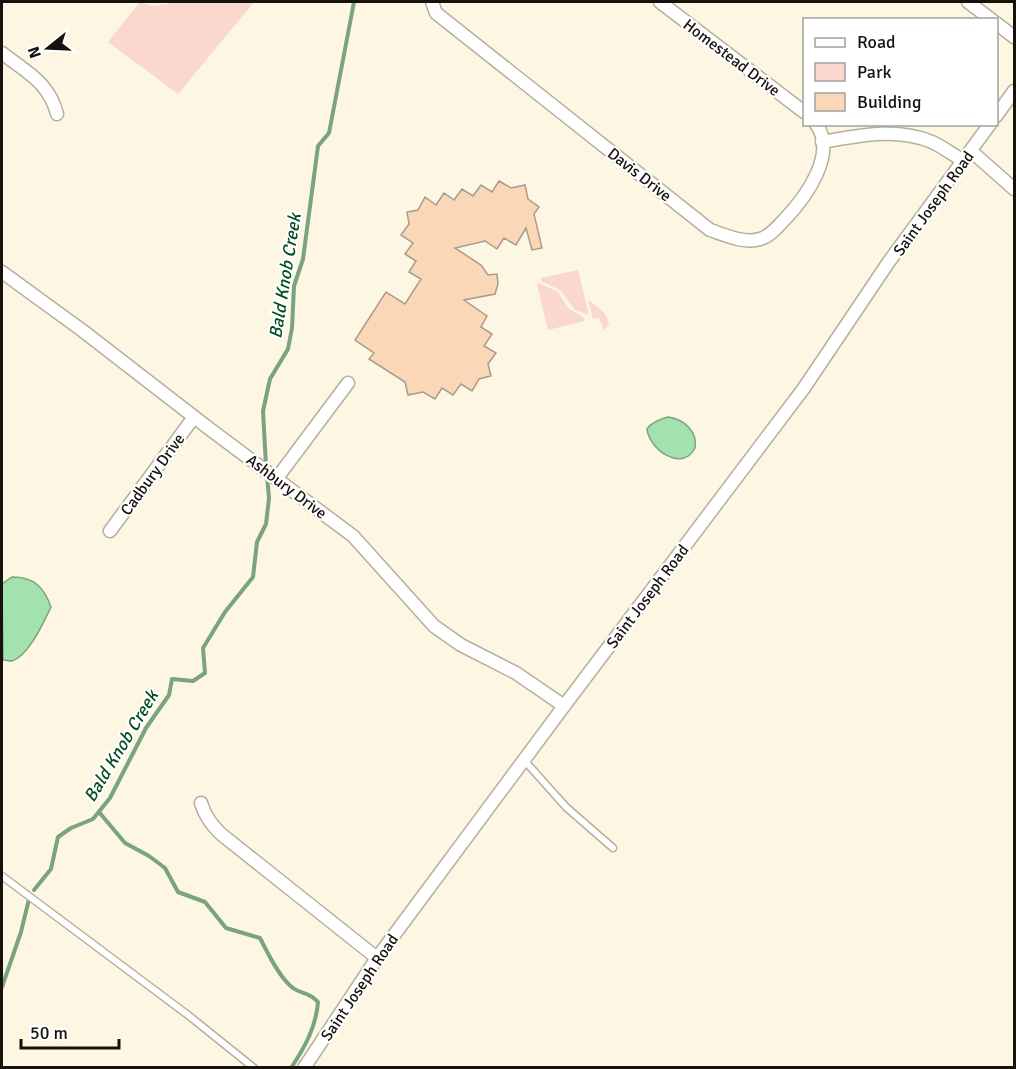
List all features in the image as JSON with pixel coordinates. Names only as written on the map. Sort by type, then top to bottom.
[{"type":"street","name":"Davis Drive","points":[[432,2],[436,13],[710,230],[741,240],[759,240],[770,234],[801,202],[816,178],[820,133]]},
{"type":"street","name":"Homestead Drive","points":[[660,2],[803,111]]},
{"type":"street","points":[[968,2],[989,18]]},
{"type":"street","points":[[998,25],[1014,37]]},
{"type":"street","points":[[2,54],[47,89],[57,114]]},
{"type":"street","points":[[998,113],[1014,91]]},
{"type":"street","name":"Saint Joseph Road","points":[[304,1068],[377,958],[804,388],[888,263],[989,126]]},
{"type":"street","points":[[820,133],[906,135],[932,142],[967,156],[1014,189]]},
{"type":"street","name":"Ashbury Drive","points":[[2,272],[353,536],[434,626],[462,645],[523,677],[564,706]]},
{"type":"street","points":[[276,477],[348,383]]},
{"type":"street","name":"Cadbury Drive","points":[[110,531],[194,417]]},
{"type":"street","points":[[201,803],[211,824],[221,834],[377,958]]},
{"type":"lane","points":[[524,760],[566,807],[613,848]]},
{"type":"lane","points":[[2,876],[189,1016],[254,1068]]},
{"type":"green space","points":[[140,2],[152,6],[170,2],[254,2],[178,94],[108,42]]},
{"type":"green space","points":[[578,270],[589,315],[575,310],[560,290],[541,281],[541,278]]},
{"type":"green space","points":[[537,284],[558,292],[568,308],[585,321],[548,330]]},
{"type":"green space","points":[[588,300],[602,310],[607,317],[609,325],[604,330],[599,318],[593,319]]},
{"type":"shaded area","points":[[668,417],[684,423],[692,432],[695,448],[689,455],[675,458],[667,455],[649,437],[647,429],[656,421]]},
{"type":"shaded area","points":[[12,577],[20,577],[37,584],[51,607],[30,645],[12,661],[3,660],[2,584]]},
{"type":"building","points":[[499,181],[511,188],[525,185],[528,199],[539,207],[534,214],[542,248],[532,250],[526,228],[516,245],[504,238],[497,249],[485,241],[455,248],[481,265],[488,275],[497,274],[498,284],[495,294],[464,300],[487,316],[481,327],[492,334],[484,346],[496,353],[488,364],[491,376],[479,379],[472,391],[461,384],[453,395],[442,388],[435,399],[423,392],[408,395],[405,382],[369,359],[374,353],[355,340],[386,292],[405,304],[421,279],[409,272],[416,261],[405,254],[413,243],[401,235],[409,224],[407,212],[418,210],[425,197],[436,205],[444,193],[454,200],[462,189],[473,196],[481,185],[492,192]]},
{"type":"waterway","name":"Bald Knob Creek","points":[[266,466],[263,411],[270,379],[288,349],[292,328],[294,286],[303,259],[318,146],[329,133],[354,2]]},
{"type":"waterway","name":"Bald Knob Creek","points":[[34,890],[51,869],[58,837],[71,828],[93,819],[110,798],[146,728],[169,695],[172,679],[193,681],[205,673],[203,648],[225,612],[253,577],[257,542],[266,524],[269,498],[267,476]]},
{"type":"waterway","points":[[99,812],[125,843],[165,868],[178,892],[205,902],[226,928],[260,938],[274,965],[288,984],[318,1002],[309,1036],[291,1068]]},
{"type":"waterway","name":"Bald Knob Creek","points":[[2,987],[21,932],[29,899]]}]
